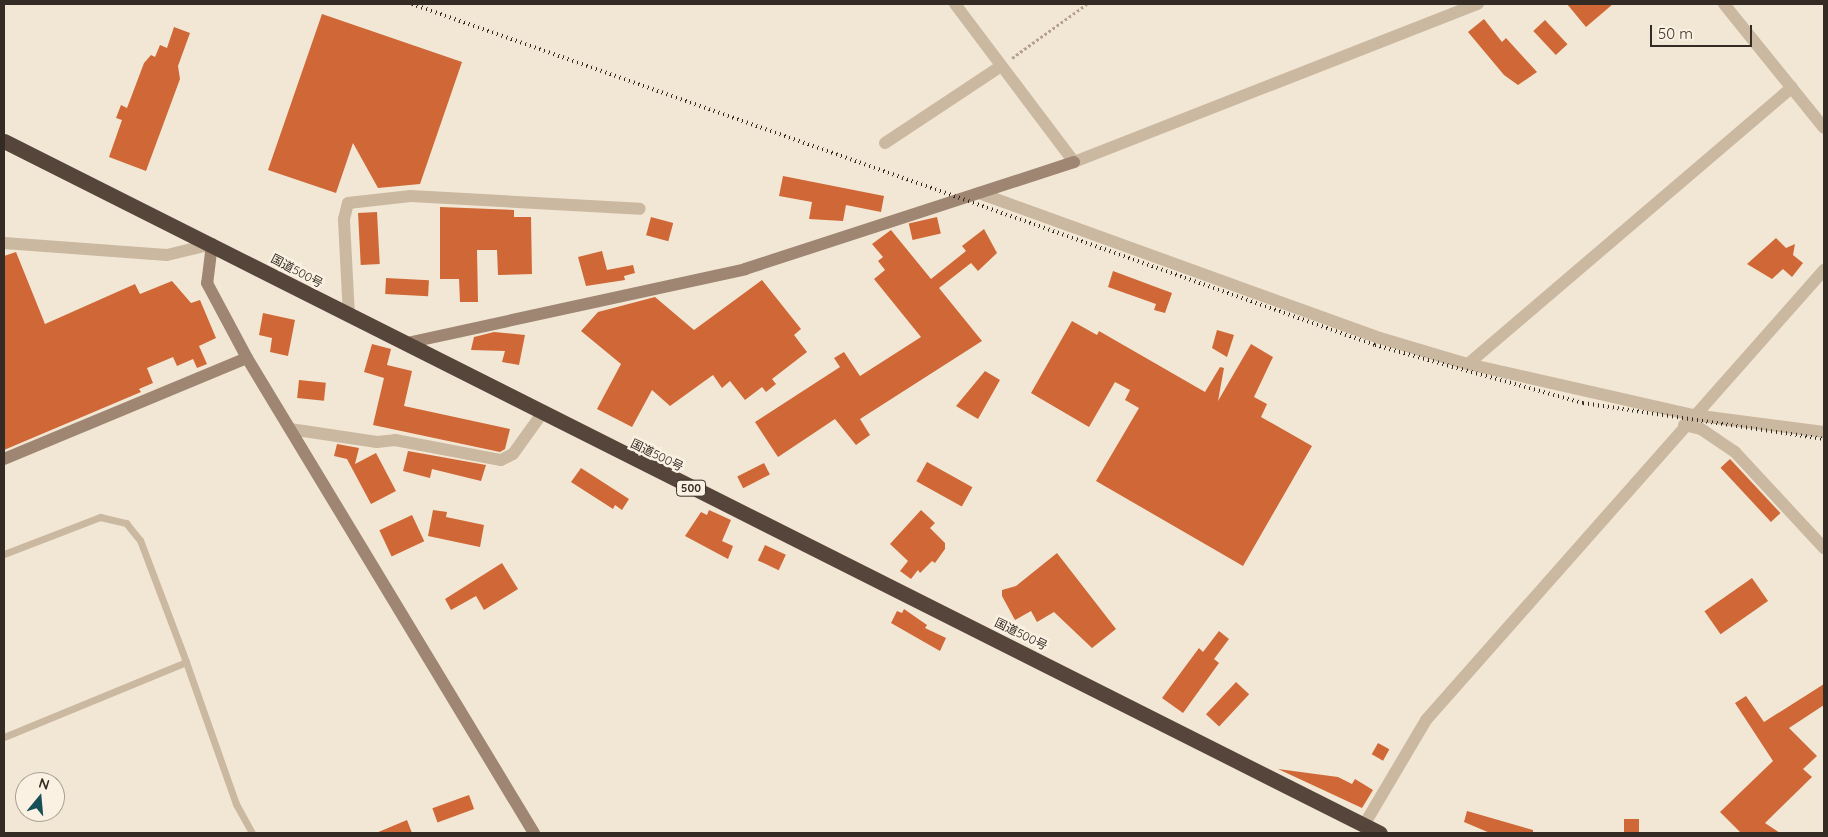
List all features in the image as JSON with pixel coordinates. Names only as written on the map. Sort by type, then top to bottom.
[{"type":"highway","name":"国道500号","points":[[4,141],[212,244],[541,415],[1028,654],[1380,833]]},
{"type":"street","points":[[955,4],[1000,67],[1074,162]]},
{"type":"street","points":[[407,344],[745,269],[1074,162],[1478,4]]},
{"type":"street","points":[[1724,4],[1824,128]]},
{"type":"street","points":[[885,143],[1000,67]]},
{"type":"street","points":[[1468,364],[1792,87]]},
{"type":"street","points":[[979,194],[1371,335],[1468,364],[1693,415],[1824,432]]},
{"type":"street","points":[[349,316],[344,219],[348,204],[411,196],[640,208]]},
{"type":"street","points":[[4,243],[167,255],[212,244],[207,284],[247,358],[534,833]]},
{"type":"street","points":[[1364,826],[1426,720],[1684,425],[1824,270]]},
{"type":"street","points":[[4,459],[247,358]]},
{"type":"street","points":[[290,429],[377,442],[395,440],[501,460],[514,454],[541,415]]},
{"type":"street","points":[[1684,425],[1701,429],[1735,452],[1824,548]]},
{"type":"lane","points":[[4,554],[100,517],[126,523],[140,540],[186,662],[236,804],[252,833]]},
{"type":"lane","points":[[4,737],[186,662]]},
{"type":"path","points":[[1000,67],[1087,4]]},
{"type":"building","points":[[1567,4],[1613,4],[1586,27]]},
{"type":"building","points":[[322,14],[462,62],[420,184],[378,188],[353,143],[336,193],[268,170]]},
{"type":"building","points":[[1484,19],[1502,42],[1506,38],[1537,72],[1518,85],[1504,75],[1468,32]]},
{"type":"building","points":[[1545,20],[1568,44],[1556,55],[1533,31]]},
{"type":"building","points":[[174,27],[190,33],[178,66],[180,79],[146,171],[109,157],[122,120],[116,118],[121,105],[127,108],[144,63],[151,55],[155,57],[160,45],[167,48]]},
{"type":"building","points":[[783,176],[884,196],[881,212],[846,205],[843,221],[809,219],[812,202],[779,196]]},
{"type":"building","points":[[440,207],[514,210],[514,217],[531,217],[532,274],[498,275],[497,250],[477,250],[478,302],[460,302],[459,279],[440,279]]},
{"type":"building","points":[[377,212],[380,264],[361,265],[358,213]]},
{"type":"building","points":[[651,217],[673,223],[668,241],[646,235]]},
{"type":"building","points":[[937,217],[941,234],[913,240],[909,224]]},
{"type":"building","points":[[984,229],[997,253],[978,271],[971,263],[939,288],[982,341],[860,419],[870,435],[856,445],[835,419],[778,457],[755,422],[840,367],[834,358],[844,352],[860,376],[921,337],[874,279],[885,270],[878,261],[883,257],[872,244],[891,230],[931,279],[966,251],[962,246]]},
{"type":"building","points":[[1776,238],[1786,248],[1795,244],[1793,255],[1803,263],[1792,277],[1783,269],[1772,279],[1747,264]]},
{"type":"building","points":[[602,251],[607,270],[633,265],[635,273],[624,276],[625,280],[586,286],[578,257]]},
{"type":"building","points":[[16,252],[45,324],[135,284],[140,294],[172,281],[191,303],[200,300],[216,338],[199,346],[207,364],[197,368],[193,359],[177,366],[173,357],[147,368],[153,383],[139,389],[141,392],[4,450],[4,256]]},
{"type":"building","points":[[1113,271],[1172,293],[1165,313],[1154,310],[1156,304],[1108,287]]},
{"type":"building","points":[[386,278],[429,280],[428,296],[385,294]]},
{"type":"building","points":[[762,280],[801,329],[794,335],[807,352],[772,379],[776,384],[766,392],[762,387],[745,400],[730,381],[722,388],[713,375],[670,406],[652,390],[632,427],[597,409],[621,364],[581,331],[598,312],[655,297],[694,330]]},
{"type":"building","points":[[263,313],[295,320],[288,356],[270,352],[272,338],[259,335]]},
{"type":"building","points":[[1072,321],[1097,335],[1099,331],[1205,392],[1220,367],[1224,368],[1218,401],[1251,344],[1273,357],[1254,397],[1267,404],[1261,417],[1312,446],[1243,566],[1096,481],[1139,408],[1125,400],[1130,390],[1115,382],[1089,427],[1031,393]]},
{"type":"building","points":[[1217,330],[1234,335],[1227,357],[1212,348]]},
{"type":"building","points":[[494,332],[525,335],[519,365],[502,362],[505,351],[471,350],[474,337]]},
{"type":"building","points":[[372,344],[391,349],[387,365],[412,371],[404,406],[510,429],[505,449],[500,452],[373,425],[384,378],[364,372]]},
{"type":"building","points":[[985,371],[1000,380],[978,419],[956,406]]},
{"type":"building","points":[[299,380],[326,383],[324,401],[297,398]]},
{"type":"building","points":[[337,444],[359,448],[355,464],[376,453],[396,491],[371,504],[347,459],[334,456]]},
{"type":"building","points":[[408,451],[486,465],[481,481],[432,469],[430,478],[403,471]]},
{"type":"building","points":[[1730,459],[1780,513],[1771,522],[1720,468]]},
{"type":"building","points":[[927,462],[972,487],[962,506],[916,481]]},
{"type":"building","points":[[764,463],[770,475],[743,488],[737,477]]},
{"type":"building","points":[[581,468],[629,499],[622,510],[615,505],[613,509],[571,482]]},
{"type":"building","points":[[433,510],[447,512],[446,517],[484,525],[480,547],[428,536]]},
{"type":"building","points":[[709,510],[731,520],[722,541],[733,546],[728,559],[685,536],[701,512],[707,515]]},
{"type":"building","points":[[921,510],[935,523],[930,528],[945,543],[945,549],[935,563],[932,561],[920,573],[918,570],[911,579],[900,571],[908,561],[890,544]]},
{"type":"building","points":[[412,515],[424,541],[392,556],[379,530]]},
{"type":"building","points":[[765,545],[786,555],[779,570],[758,560]]},
{"type":"building","points":[[1057,553],[1116,629],[1092,648],[1054,612],[1037,622],[1031,611],[1015,620],[1002,596],[1002,590],[1016,586]]},
{"type":"building","points":[[502,563],[518,589],[484,610],[476,596],[451,610],[445,599]]},
{"type":"building","points":[[1752,578],[1768,601],[1721,634],[1704,611]]},
{"type":"building","points":[[904,609],[927,625],[925,628],[946,638],[940,651],[891,623],[897,611],[902,613]]},
{"type":"building","points":[[1219,631],[1229,639],[1214,659],[1219,663],[1183,713],[1162,698],[1199,648],[1203,652]]},
{"type":"building","points":[[1236,682],[1249,694],[1219,726],[1206,714]]},
{"type":"building","points":[[1824,684],[1824,705],[1789,728],[1817,756],[1803,769],[1812,777],[1765,823],[1780,833],[1741,833],[1720,812],[1773,761],[1735,703],[1746,696],[1764,722]]},
{"type":"building","points":[[1378,743],[1389,749],[1383,761],[1372,754]]},
{"type":"building","points":[[1278,769],[1338,777],[1352,784],[1355,779],[1373,790],[1362,808]]},
{"type":"building","points":[[469,795],[474,809],[437,822],[432,808]]},
{"type":"building","points":[[1467,811],[1533,830],[1533,833],[1490,833],[1464,822]]},
{"type":"building","points":[[1624,819],[1639,819],[1639,833],[1624,833]]},
{"type":"building","points":[[407,820],[412,833],[376,833]]},
{"type":"railway","points":[[412,4],[1375,345],[1583,403],[1824,439]]}]
